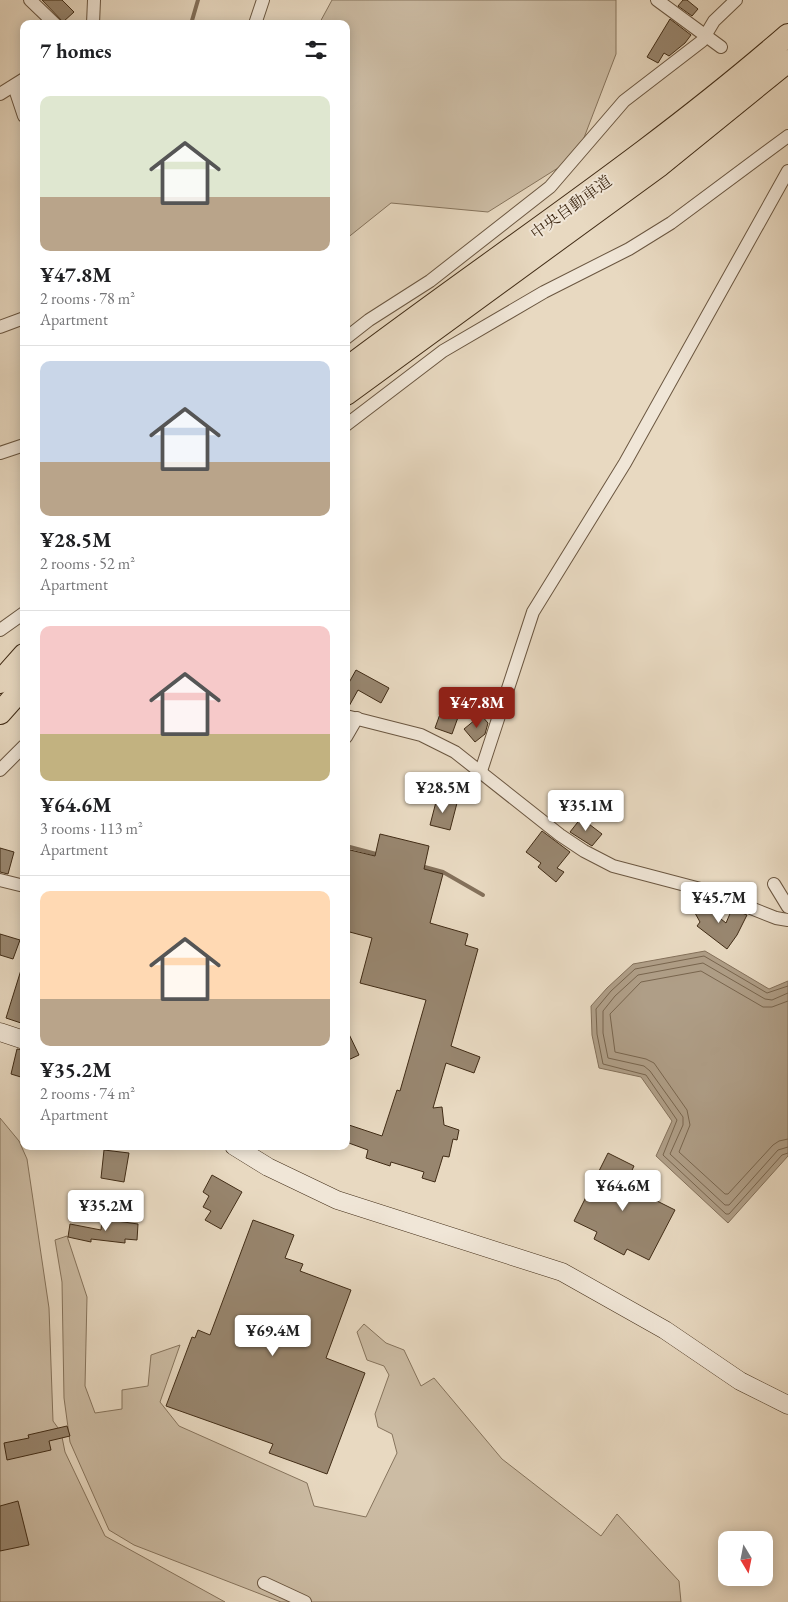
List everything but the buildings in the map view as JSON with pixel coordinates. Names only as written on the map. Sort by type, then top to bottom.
[{"type":"highway","name":"中央自動車道","points":[[350,366],[648,150],[788,35]]},
{"type":"highway","name":"中央自動車道","points":[[350,391],[652,171],[751,94],[788,61]]},
{"type":"highway","points":[[0,682],[20,660]]},
{"type":"highway","points":[[0,713],[20,690]]},
{"type":"street","points":[[30,0],[51,20]]},
{"type":"street","points":[[93,20],[94,0]]},
{"type":"street","points":[[256,20],[263,0]]},
{"type":"street","points":[[658,0],[721,47]]},
{"type":"street","points":[[350,335],[369,320],[430,281],[550,187],[624,101],[707,35],[714,21],[736,0]]},
{"type":"street","points":[[0,94],[19,82]]},
{"type":"street","points":[[350,422],[443,351],[544,292],[629,250],[671,223],[788,136]]},
{"type":"street","points":[[482,771],[533,612],[625,463],[788,170]]},
{"type":"street","points":[[0,327],[20,320]]},
{"type":"street","points":[[0,453],[20,446]]},
{"type":"street","points":[[0,630],[20,616]]},
{"type":"street","points":[[352,717],[421,735],[455,752],[482,771],[560,834],[584,851],[613,866],[708,891],[776,918],[788,920]]},
{"type":"street","points":[[0,770],[20,750]]},
{"type":"street","points":[[0,880],[20,885]]},
{"type":"street","points":[[774,884],[788,907]]},
{"type":"street","points":[[0,1032],[20,1039]]},
{"type":"street","points":[[241,1150],[285,1176],[337,1200],[562,1272],[665,1330],[740,1381],[788,1405]]},
{"type":"street","points":[[264,1583],[305,1602]]},
{"type":"shaded area","points":[[332,0],[616,0],[616,54],[577,156],[488,212],[391,203],[350,236],[350,20],[321,20]]},
{"type":"shaded area","points":[[0,1118],[19,1141],[20,1150],[23,1150],[27,1159],[49,1308],[53,1421],[61,1432],[65,1452],[105,1536],[225,1602],[0,1602]]},
{"type":"shaded area","points":[[67,1236],[87,1297],[85,1386],[95,1413],[122,1409],[122,1390],[148,1386],[151,1355],[180,1345],[160,1402],[179,1426],[307,1483],[314,1506],[366,1517],[397,1453],[392,1434],[378,1427],[375,1414],[389,1375],[384,1366],[367,1360],[357,1332],[364,1324],[386,1343],[404,1350],[421,1386],[434,1378],[502,1459],[601,1536],[617,1514],[679,1581],[681,1602],[281,1602],[134,1545],[109,1530],[70,1442],[64,1398],[62,1282],[55,1240]]},
{"type":"water","points":[[705,951],[769,989],[788,981],[788,1156],[728,1223],[656,1156],[672,1121],[641,1077],[599,1068],[592,1035],[591,1006],[633,964]]},
{"type":"waterway","points":[[192,20],[198,0]]},
{"type":"waterway","points":[[350,847],[380,855]]},
{"type":"waterway","points":[[421,866],[443,872],[483,895]]}]
